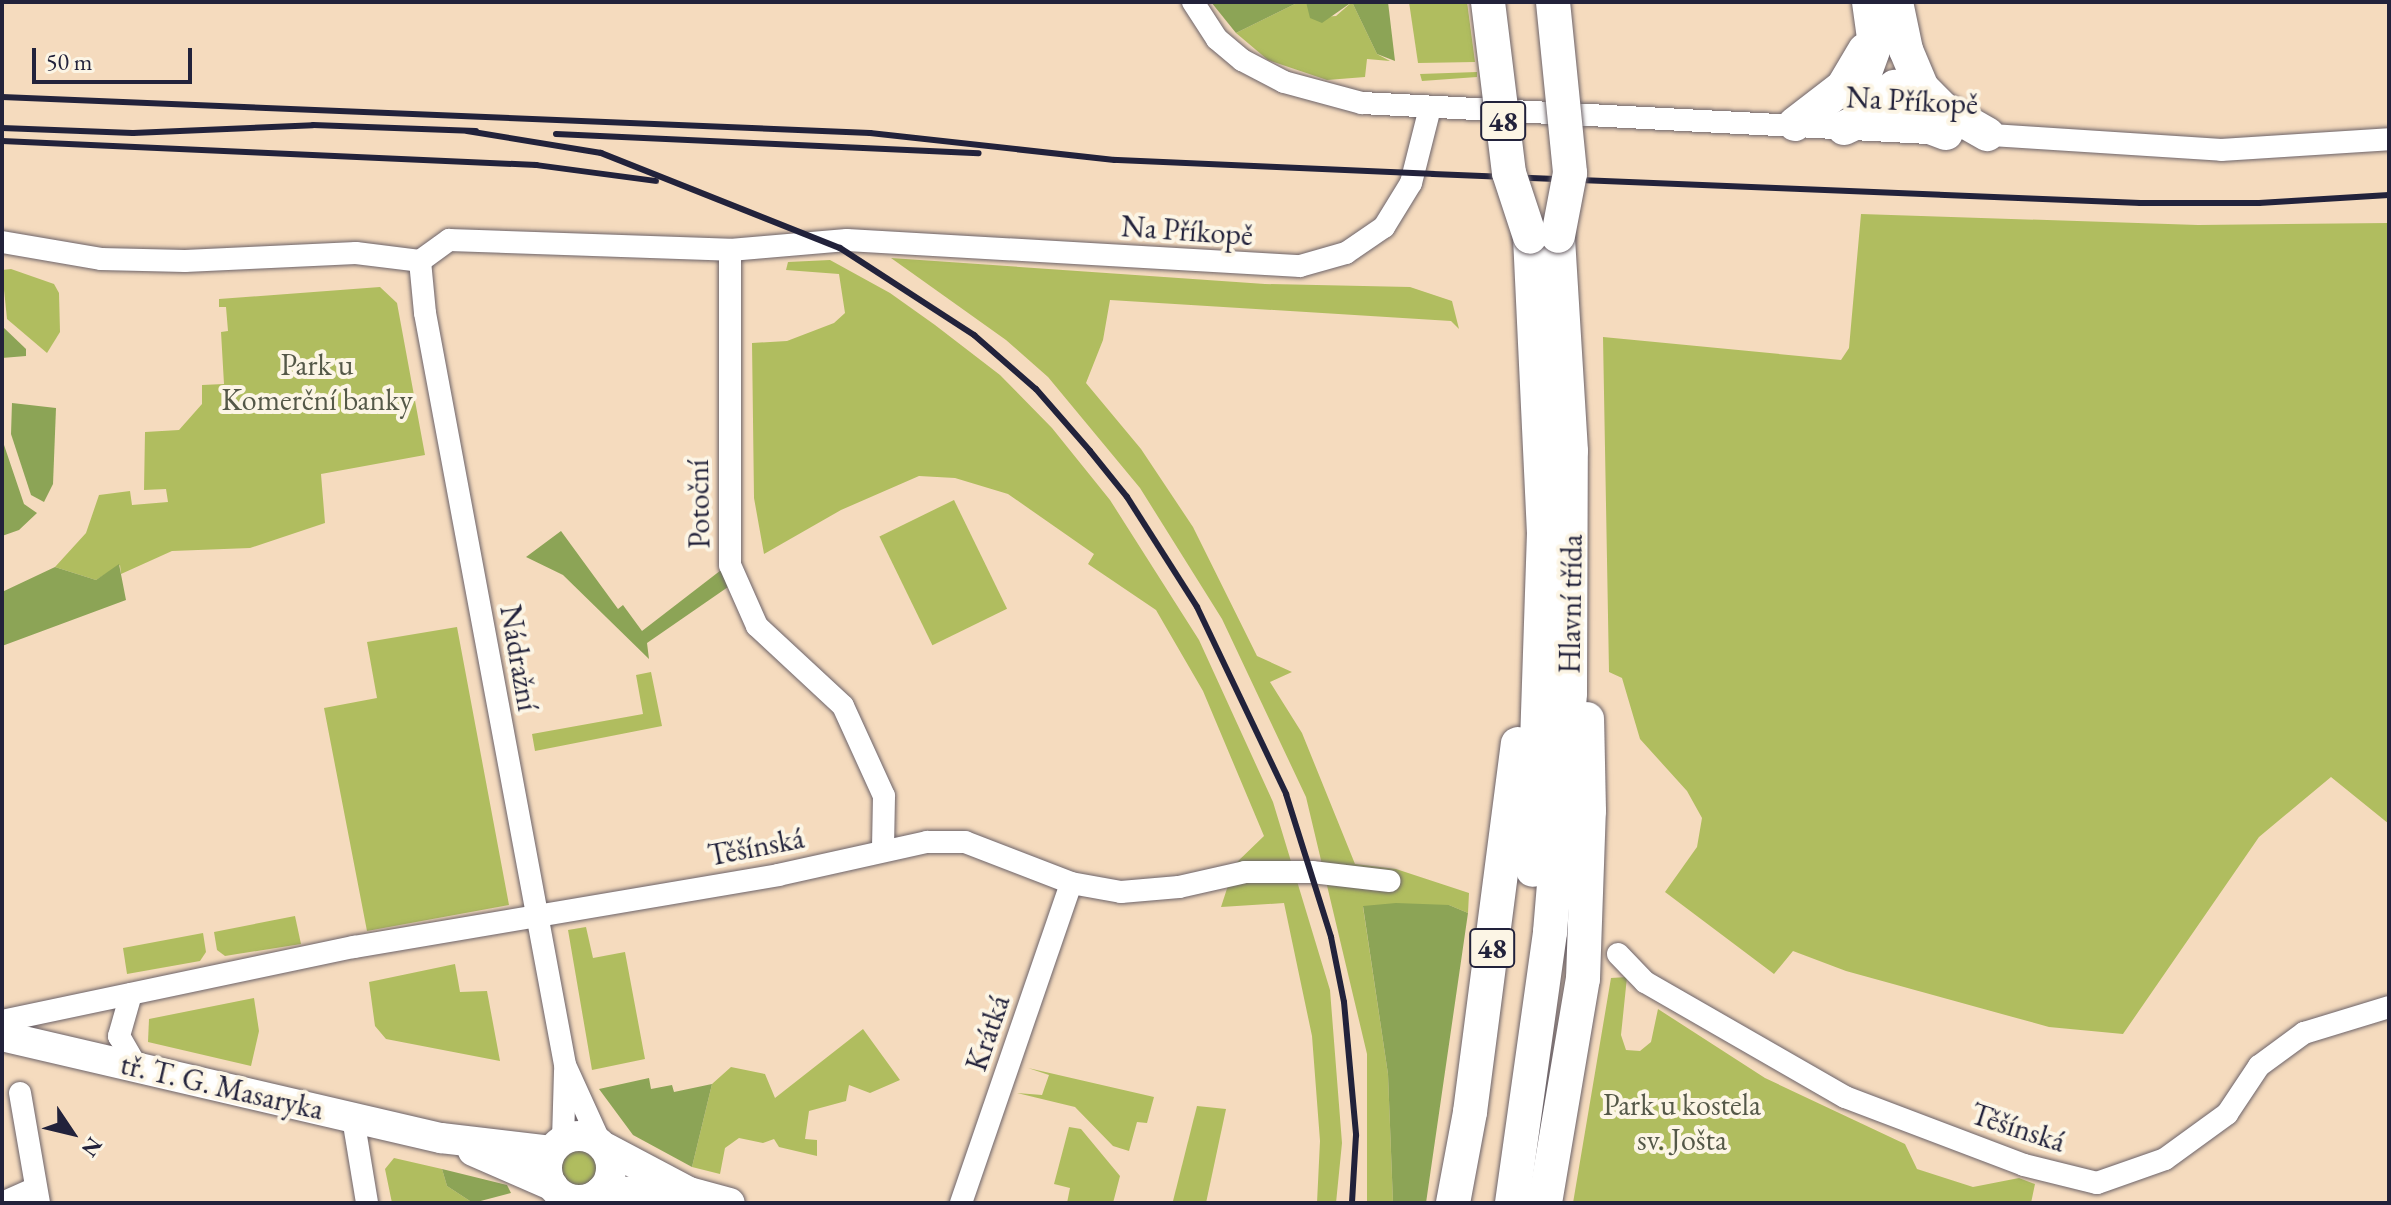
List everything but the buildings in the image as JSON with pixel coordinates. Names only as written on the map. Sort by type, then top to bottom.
[{"type":"main road","name":"48","points":[[1488,2],[1509,173],[1544,236]]},
{"type":"main road","name":"48","points":[[1507,2],[1544,236]]},
{"type":"main road","name":"48","points":[[1453,1203],[1590,528],[1557,451],[1544,236],[1537,2]]},
{"type":"main road","name":"48","points":[[1544,236],[1570,173],[1553,2]]},
{"type":"main road","points":[[1881,26],[1865,81],[1882,106],[1914,125],[1946,133]]},
{"type":"main road","points":[[1795,124],[1843,87],[1881,26]]},
{"type":"main road","points":[[1881,26],[1933,100],[1987,134]]},
{"type":"main road","points":[[1844,128],[1882,106]]},
{"type":"main road","name":"48","points":[[1545,1203],[1586,937],[1555,692],[1529,527],[1557,451]]},
{"type":"main road","name":"48","points":[[1489,1203],[1528,930],[1555,692]]},
{"type":"main road","name":"Hlavní třída","points":[[1512,1203],[1547,959],[1555,692]]},
{"type":"street","name":"Na Příkopě","points":[[1193,2],[1230,51],[1284,82],[1362,103],[1795,124],[1895,134],[1987,134],[2221,150],[2389,139]]},
{"type":"street","name":"Na Příkopě","points":[[730,250],[847,240],[1267,266],[1315,263],[1367,242],[1393,216],[1415,172],[1430,108]]},
{"type":"street","points":[[2,242],[101,259],[185,261],[356,253],[420,261],[449,240],[730,250]]},
{"type":"street","name":"Potoční","points":[[730,250],[730,565],[757,626],[843,706],[884,796],[883,850]]},
{"type":"street","name":"Nádražní","points":[[420,261],[425,313],[565,1065],[603,1145]]},
{"type":"street","name":"Těšínská","points":[[2,1021],[535,916],[778,875],[927,842],[965,842],[1071,883],[1121,892],[1179,887],[1245,872],[1312,872],[1389,881]]},
{"type":"street","name":"Krátká","points":[[961,1203],[1071,883]]},
{"type":"street","name":"Těšínská","points":[[1618,954],[1645,982],[1845,1097],[2024,1165],[2097,1183],[2165,1159],[2227,1114],[2259,1066],[2304,1033],[2389,1007]]},
{"type":"street","points":[[131,994],[119,1036],[137,1067]]},
{"type":"street","name":"tř. T. G. Masaryka","points":[[2,1036],[441,1138],[557,1145]]},
{"type":"street","name":"Nádražní","points":[[557,1145],[565,1065]]},
{"type":"street","points":[[2,1203],[38,1196],[20,1093]]},
{"type":"street","points":[[353,1118],[367,1203]]},
{"type":"street","points":[[689,1192],[570,1198],[554,1193],[547,1163],[557,1145],[588,1136],[689,1192],[730,1203]]},
{"type":"street","name":"tř. T. G. Masaryka","points":[[441,1138],[554,1193]]},
{"type":"street","points":[[594,1198],[611,1174],[603,1145]]},
{"type":"green space","points":[[1211,2],[1299,2],[1236,33]]},
{"type":"green space","points":[[1299,2],[1310,5],[1310,18],[1336,16],[1352,2],[1377,54],[1390,61],[1367,59],[1365,77],[1327,80],[1268,60],[1236,33]]},
{"type":"green space","points":[[1306,2],[1352,2],[1322,23],[1310,18]]},
{"type":"green space","points":[[1352,2],[1388,2],[1395,61],[1377,54]]},
{"type":"green space","points":[[1409,2],[1467,2],[1475,62],[1418,63]]},
{"type":"green space","points":[[1477,72],[1477,77],[1422,81],[1420,74]]},
{"type":"green space","points":[[1861,214],[2198,225],[2389,223],[2389,824],[2331,777],[2259,837],[2123,1034],[2049,1027],[1846,971],[1793,951],[1774,974],[1665,892],[1697,847],[1702,818],[1687,791],[1640,739],[1622,678],[1609,672],[1603,337],[1841,360],[1849,348]]},
{"type":"green space","points":[[891,258],[1265,284],[1410,287],[1452,301],[1459,329],[1451,321],[1110,300],[1103,340],[1086,383],[1141,449],[1193,527],[1257,656],[1292,672],[1270,682],[1302,733],[1355,864],[1396,869],[1469,893],[1468,913],[1449,905],[1363,907],[1388,1074],[1393,1203],[1367,1203],[1367,1054],[1306,797],[1222,619],[1140,488],[1048,377],[1006,340]]},
{"type":"green space","points":[[830,260],[890,293],[935,325],[1000,375],[1052,428],[1110,500],[1199,640],[1273,802],[1330,990],[1342,1143],[1336,1203],[1317,1203],[1320,1141],[1312,1036],[1284,903],[1221,907],[1235,864],[1264,836],[1203,691],[1156,610],[1088,564],[1094,554],[1008,494],[955,478],[919,476],[841,510],[764,554],[754,498],[752,343],[787,341],[834,323],[845,313],[839,274],[786,270],[788,262]]},
{"type":"green space","points":[[11,269],[54,284],[59,293],[60,332],[47,353],[7,319],[2,270]]},
{"type":"green space","name":"Park u Komerční banky","points":[[380,287],[397,303],[425,455],[321,474],[325,523],[250,548],[172,551],[121,574],[120,565],[96,580],[55,567],[86,533],[99,495],[130,491],[132,505],[168,502],[166,489],[144,490],[145,432],[179,430],[202,404],[202,385],[224,384],[221,332],[228,331],[226,307],[219,307],[219,299]]},
{"type":"green space","points":[[2,326],[26,349],[26,356],[2,358]]},
{"type":"green space","points":[[12,403],[56,408],[53,484],[44,502],[31,495],[11,434]]},
{"type":"green space","points":[[2,439],[24,504],[37,513],[19,530],[2,536]]},
{"type":"green space","points":[[954,500],[1007,609],[932,645],[879,536]]},
{"type":"green space","points":[[561,531],[618,609],[623,605],[642,631],[725,567],[728,587],[647,643],[649,659],[563,575],[526,557]]},
{"type":"green space","points":[[119,564],[126,600],[2,646],[2,592],[55,567],[96,580]]},
{"type":"green space","points":[[457,627],[509,905],[367,931],[324,708],[377,698],[367,642]]},
{"type":"green space","points":[[651,672],[662,726],[535,751],[532,734],[643,714],[636,675]]},
{"type":"green space","points":[[1396,903],[1449,905],[1468,913],[1426,1203],[1393,1203],[1388,1074],[1363,906]]},
{"type":"green space","points":[[295,916],[301,944],[225,956],[217,950],[214,932]]},
{"type":"green space","points":[[586,927],[593,958],[625,952],[645,1059],[592,1070],[568,930]]},
{"type":"green space","points":[[203,933],[206,952],[200,961],[127,974],[123,948]]},
{"type":"green space","points":[[455,964],[460,992],[487,991],[500,1061],[386,1039],[375,1026],[369,982]]},
{"type":"green space","name":"Park u kostela sv. Jošta","points":[[1627,977],[1621,1035],[1626,1050],[1640,1051],[1651,1042],[1658,1009],[1765,1078],[1905,1144],[1917,1169],[1973,1187],[2019,1178],[2035,1184],[2031,1203],[1573,1203],[1611,978]]},
{"type":"green space","points":[[254,998],[259,1031],[251,1066],[148,1042],[149,1019]]},
{"type":"green space","points":[[863,1029],[900,1080],[870,1093],[849,1085],[846,1101],[809,1111],[805,1139],[817,1140],[817,1156],[779,1147],[774,1139],[763,1143],[739,1138],[725,1148],[720,1174],[692,1167],[712,1084],[731,1067],[765,1074],[775,1098]]},
{"type":"green space","points":[[1028,1068],[1154,1097],[1147,1123],[1137,1122],[1129,1151],[1113,1146],[1075,1107],[1017,1093],[1042,1095],[1049,1075]]},
{"type":"green space","points":[[649,1078],[651,1089],[672,1085],[674,1092],[712,1084],[692,1167],[633,1135],[599,1089]]},
{"type":"green space","points":[[1197,1106],[1226,1109],[1206,1203],[1182,1203],[1173,1201]]},
{"type":"green space","points":[[1069,1127],[1081,1129],[1120,1176],[1113,1203],[1067,1203],[1070,1188],[1054,1184]]},
{"type":"green space","points":[[578,1149],[592,1154],[597,1168],[592,1182],[578,1187],[564,1182],[559,1168],[564,1154]]},
{"type":"green space","points":[[394,1158],[442,1169],[447,1186],[473,1203],[392,1203],[385,1169]]},
{"type":"green space","points":[[442,1169],[507,1185],[511,1193],[473,1203],[447,1186]]},
{"type":"railway","points":[[2,97],[870,133],[1115,160],[1433,174],[2140,203],[2259,203],[2389,195]]},
{"type":"railway","points":[[2,128],[133,133],[313,125],[476,131]]},
{"type":"railway","points":[[467,131],[601,153],[840,248],[974,335],[1036,389],[1090,451],[1127,497],[1197,607],[1286,794],[1331,937],[1344,1002],[1356,1135],[1352,1203]]},
{"type":"railway","points":[[556,134],[979,153]]},
{"type":"railway","points":[[2,141],[536,165],[656,181]]}]
